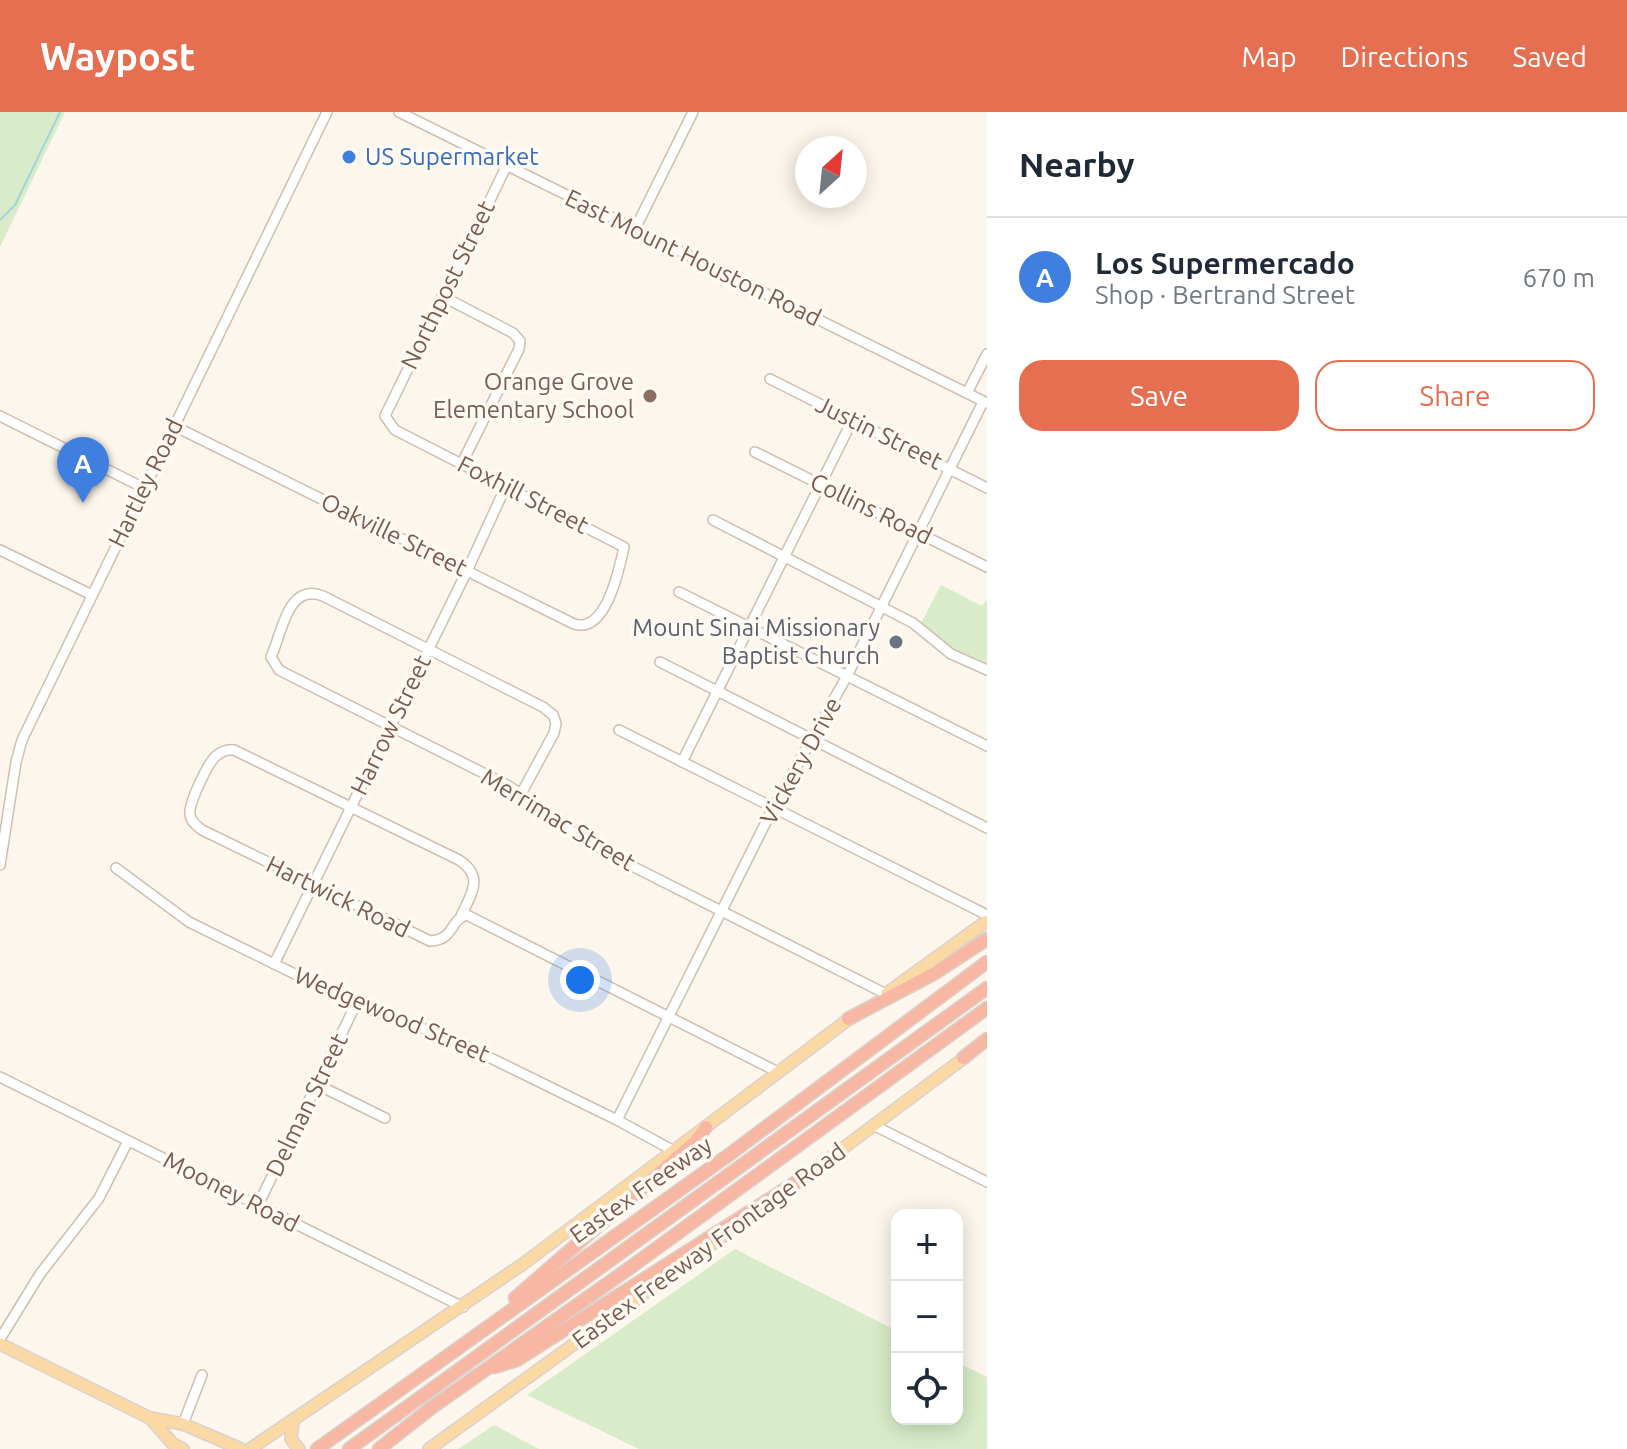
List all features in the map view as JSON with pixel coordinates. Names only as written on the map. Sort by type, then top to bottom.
[{"type":"highway","points":[[848,1019],[935,973],[987,939]]},
{"type":"highway","name":"Eastex Freeway","points":[[321,1446],[730,1154],[987,962]]},
{"type":"highway","points":[[349,1449],[987,988]]},
{"type":"highway","points":[[379,1449],[987,1008]]},
{"type":"highway","points":[[963,1058],[987,1040]]},
{"type":"highway","points":[[420,1377],[559,1261],[696,1141],[706,1127]]},
{"type":"highway","points":[[483,1371],[517,1360],[806,1176]]},
{"type":"main road","points":[[250,1449],[463,1307],[987,918]]},
{"type":"main road","name":"Eastex Freeway Frontage Road","points":[[429,1449],[875,1126],[963,1058]]},
{"type":"main road","points":[[0,1341],[150,1418],[183,1424],[241,1449]]},
{"type":"main road","points":[[150,1418],[181,1448]]},
{"type":"main road","points":[[293,1420],[291,1439],[299,1449]]},
{"type":"street","name":"Hartley Road","points":[[0,865],[18,750],[327,112]]},
{"type":"street","name":"East Mount Houston Road","points":[[399,112],[985,402]]},
{"type":"street","points":[[635,229],[693,112]]},
{"type":"street","name":"Northpost Street","points":[[389,405],[507,165]]},
{"type":"street","points":[[442,296],[513,333],[520,341],[519,349],[462,463]]},
{"type":"street","points":[[967,393],[987,354]]},
{"type":"street","name":"Justin Street","points":[[770,379],[987,488]]},
{"type":"street","name":"Vickery Drive","points":[[617,1120],[773,808],[814,740],[985,402]]},
{"type":"street","name":"Foxhill Street","points":[[389,405],[385,416],[395,430],[624,547],[618,577],[606,602]]},
{"type":"street","points":[[0,416],[144,488]]},
{"type":"street","points":[[682,762],[853,419]]},
{"type":"street","name":"Oakville Street","points":[[174,426],[580,626],[586,626],[596,619],[606,602]]},
{"type":"street","name":"Collins Road","points":[[755,452],[987,567]]},
{"type":"street","name":"Harrow Street","points":[[274,964],[506,486]]},
{"type":"street","points":[[713,520],[913,623],[951,654],[987,670]]},
{"type":"street","points":[[0,550],[92,595]]},
{"type":"street","points":[[679,592],[987,746]]},
{"type":"street","name":"Merrimac Street","points":[[428,650],[317,594],[306,593],[296,599],[271,657],[273,664],[290,677],[485,774],[521,794],[533,808],[622,861],[886,994]]},
{"type":"street","points":[[428,650],[501,684],[553,715],[556,723],[554,733],[521,794]]},
{"type":"street","points":[[660,662],[987,828]]},
{"type":"street","points":[[619,730],[987,918]]},
{"type":"street","name":"Hartwick Road","points":[[351,806],[227,749],[218,754],[204,777],[192,801],[190,815],[194,824],[430,941],[448,935],[461,916]]},
{"type":"street","points":[[351,806],[468,867],[475,879],[474,888],[461,916]]},
{"type":"street","name":"Wedgewood Street","points":[[116,868],[189,922],[356,1004],[452,1039],[674,1151]]},
{"type":"street","points":[[461,916],[474,918],[778,1072]]},
{"type":"street","name":"Delman Street","points":[[258,1205],[356,1004]]},
{"type":"street","name":"Mooney Road","points":[[0,1077],[463,1307]]},
{"type":"street","points":[[318,1085],[385,1118]]},
{"type":"street","points":[[875,1126],[987,1182]]},
{"type":"street","points":[[0,1341],[40,1274],[99,1198],[128,1141]]},
{"type":"street","points":[[183,1424],[202,1375]]},
{"type":"green space","points":[[0,112],[65,112],[0,247]]},
{"type":"green space","points":[[941,585],[982,606],[987,599],[987,665],[951,648],[921,623]]},
{"type":"green space","points":[[735,1249],[891,1328],[891,1425],[963,1425],[963,1365],[987,1377],[987,1449],[639,1449],[527,1395]]},
{"type":"green space","points":[[494,1425],[539,1449],[458,1449]]},
{"type":"waterway","points":[[0,220],[15,205],[60,112]]},
{"type":"place","name":"US Supermarket","points":[[349,157]]},
{"type":"place","name":"Orange Grove Elementary School","points":[[650,396]]},
{"type":"place","name":"Los Supermercado","points":[[83,503]]},
{"type":"place","name":"Mount Sinai Missionary Baptist Church","points":[[896,642]]}]
